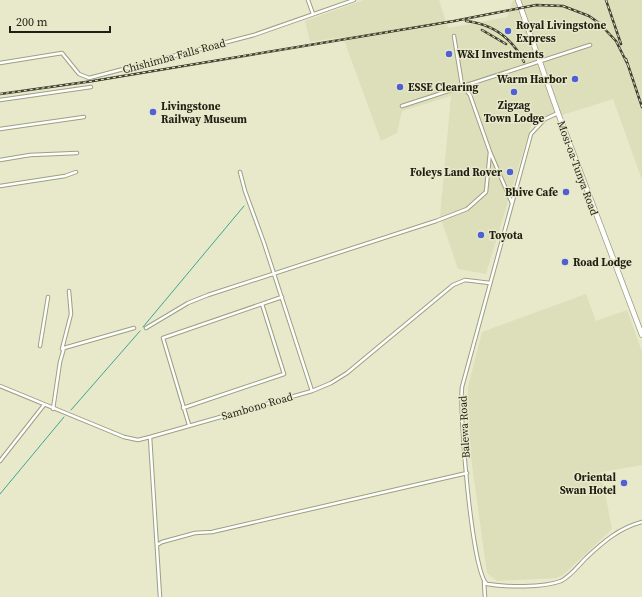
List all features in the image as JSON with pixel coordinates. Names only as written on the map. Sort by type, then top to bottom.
[{"type":"highway","name":"Mosi-oa-Tunya Road","points":[[518,0],[558,113],[642,335]]},
{"type":"street","points":[[308,0],[313,14]]},
{"type":"street","name":"Chishimba Falls Road","points":[[1,63],[62,53],[79,74],[89,78],[227,42],[354,0]]},
{"type":"street","points":[[454,36],[462,85],[470,96],[490,152],[512,203]]},
{"type":"street","points":[[402,106],[462,85],[590,45]]},
{"type":"street","points":[[0,58],[1,63]]},
{"type":"street","points":[[0,100],[91,87]]},
{"type":"street","name":"Balewa Road","points":[[485,597],[484,582],[476,550],[467,473],[461,401],[462,387],[532,134],[545,120],[558,113]]},
{"type":"street","points":[[0,129],[84,117]]},
{"type":"street","points":[[146,328],[195,300],[467,209],[486,192],[490,152]]},
{"type":"street","points":[[0,160],[38,154],[77,153]]},
{"type":"street","points":[[0,186],[65,176],[76,172]]},
{"type":"street","points":[[240,172],[312,391]]},
{"type":"street","name":"Sambono Road","points":[[0,386],[124,437],[138,440],[312,391],[331,383],[347,373],[453,285],[465,280],[490,282]]},
{"type":"street","points":[[53,409],[62,351],[71,314],[69,291]]},
{"type":"street","points":[[40,346],[48,297]]},
{"type":"street","points":[[189,425],[163,338],[282,297]]},
{"type":"street","points":[[183,408],[284,374],[262,304]]},
{"type":"street","points":[[62,351],[68,347],[134,328]]},
{"type":"street","points":[[0,461],[44,405]]},
{"type":"street","points":[[150,437],[160,597]]},
{"type":"street","points":[[157,546],[162,542],[195,533],[212,532],[467,473]]},
{"type":"street","points":[[484,582],[502,587],[527,586],[561,581],[570,575],[611,536],[630,525],[642,522]]},
{"type":"shaded area","points":[[364,0],[439,0],[448,28],[507,17],[513,0],[642,0],[642,180],[613,99],[531,125],[486,274],[458,269],[440,216],[451,96],[402,111],[397,133],[381,141],[343,37],[310,42],[305,21]]},
{"type":"shaded area","points":[[586,294],[596,321],[627,310],[642,352],[642,465],[601,472],[612,529],[563,575],[556,578],[497,581],[487,573],[467,429],[468,387],[482,332]]},
{"type":"waterway","points":[[143,327],[244,206]]},
{"type":"waterway","points":[[71,410],[140,331]]},
{"type":"waterway","points":[[0,494],[64,417]]},
{"type":"railway","points":[[606,0],[621,44]]},
{"type":"railway","points":[[0,94],[93,81],[454,21],[536,5],[563,6],[589,16],[599,23],[616,41],[628,65]]},
{"type":"railway","points":[[466,21],[485,25],[501,34],[514,46],[524,62]]},
{"type":"railway","points":[[482,30],[506,44]]},
{"type":"railway","points":[[626,59],[642,107]]},
{"type":"place","name":"Royal Livingstone Express","points":[[508,31]]},
{"type":"place","name":"W&I Investments","points":[[449,54]]},
{"type":"place","name":"Warm Harbor","points":[[575,79]]},
{"type":"place","name":"ESSE Clearing","points":[[400,87]]},
{"type":"place","name":"Zigzag Town Lodge","points":[[514,92]]},
{"type":"place","name":"Livingstone Railway Museum","points":[[153,112]]},
{"type":"place","name":"Foleys Land Rover","points":[[510,172]]},
{"type":"place","name":"Bhive Cafe","points":[[566,192]]},
{"type":"place","name":"Toyota","points":[[481,235]]},
{"type":"place","name":"Road Lodge","points":[[565,262]]},
{"type":"place","name":"Oriental Swan Hotel","points":[[624,483]]}]
